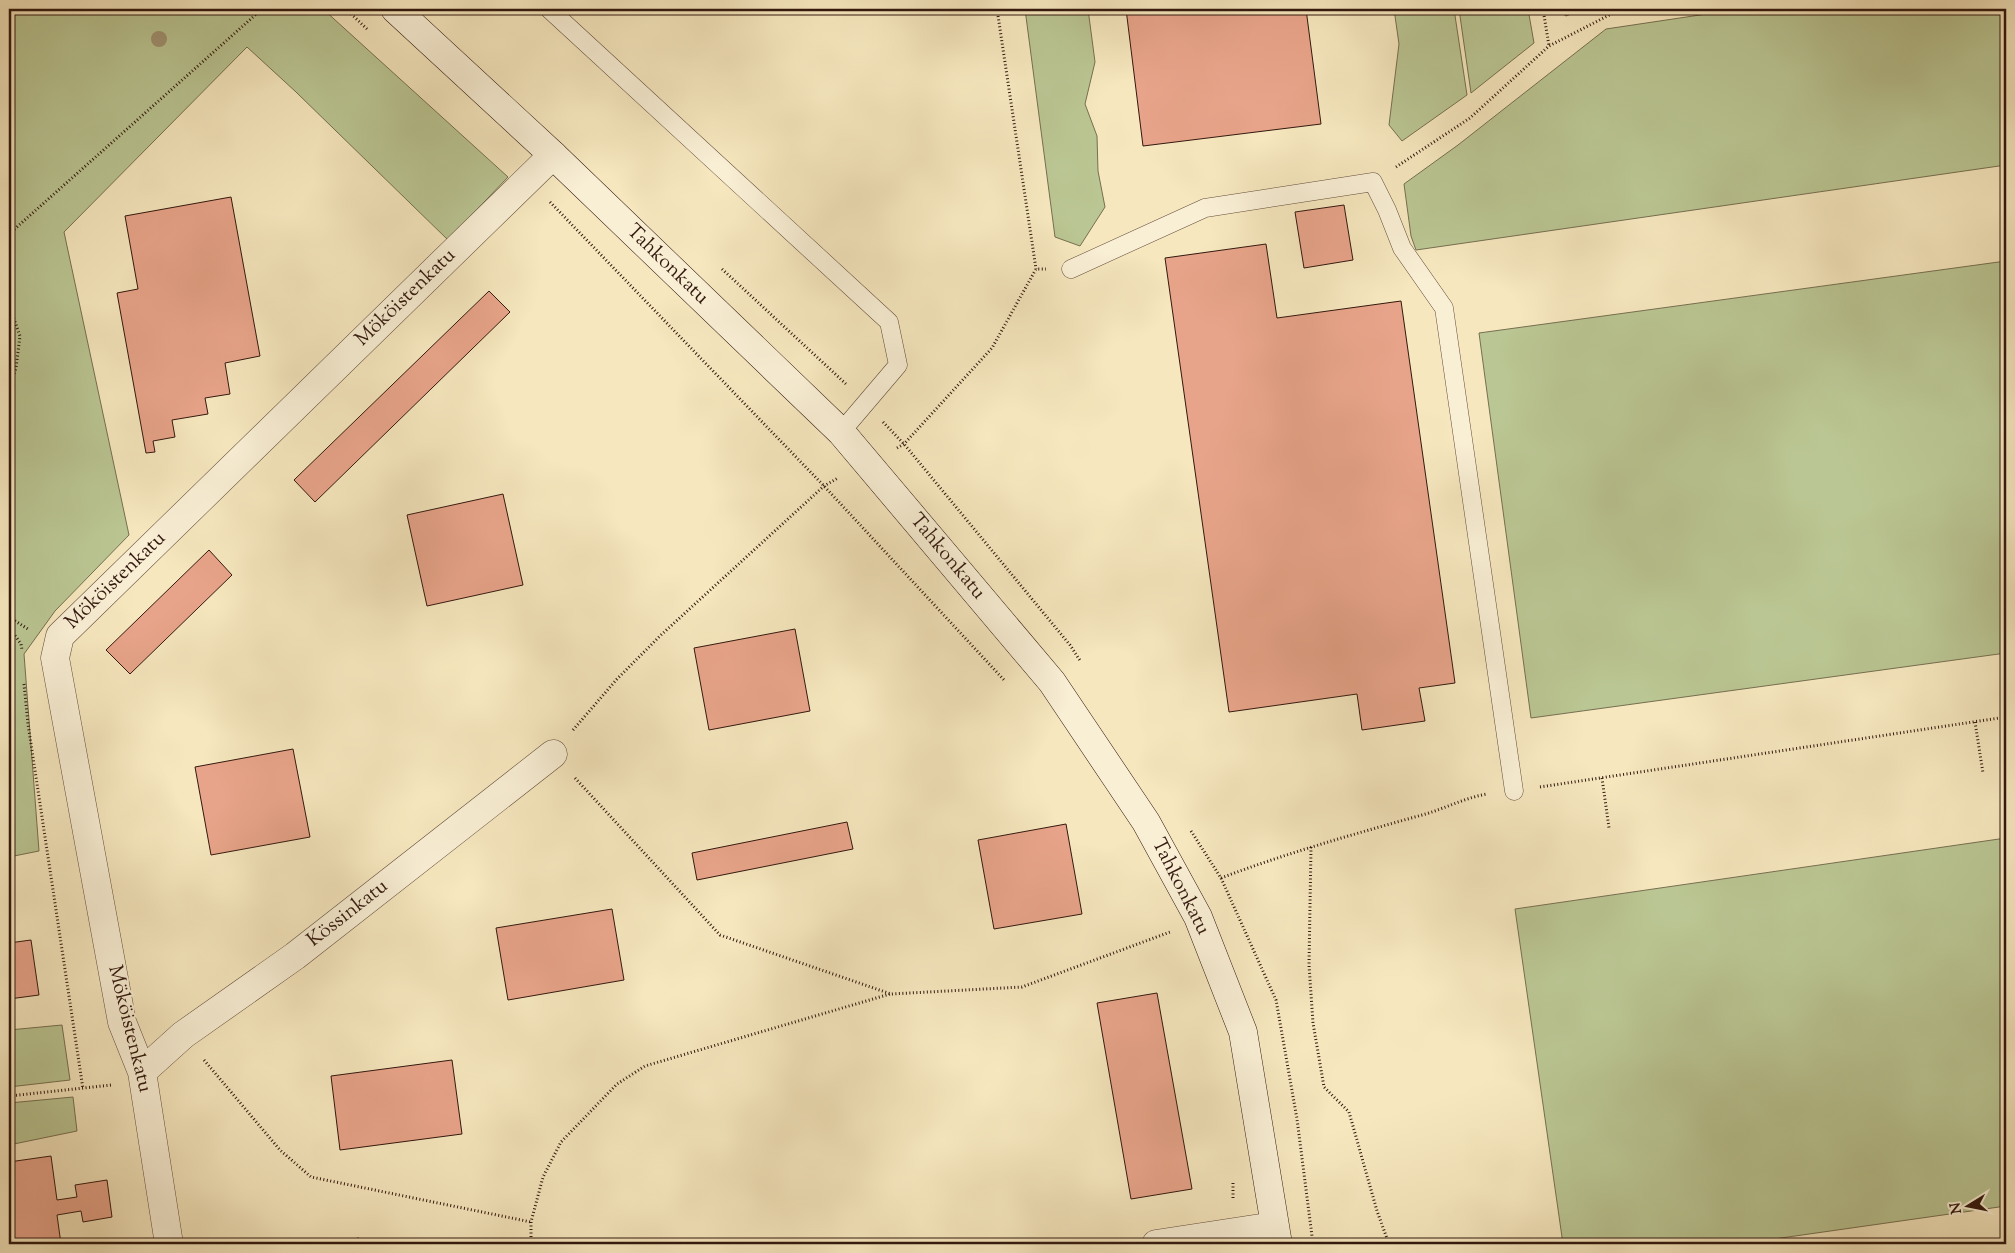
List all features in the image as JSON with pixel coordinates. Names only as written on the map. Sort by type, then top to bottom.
[{"type":"street","name":"Tahkonkatu","points":[[395,9],[553,155],[841,432],[1052,682],[1146,822],[1198,917],[1243,1032],[1276,1235]]},
{"type":"street","name":"Mököistenkatu","points":[[169,1244],[142,1072],[122,1022],[55,658],[60,636],[553,155]]},
{"type":"street","name":"Kössinkatu","points":[[142,1072],[183,1035],[295,956],[553,754]]},
{"type":"street","points":[[1156,1244],[1233,1232],[1276,1235]]},
{"type":"lane","points":[[548,9],[890,322],[898,365],[841,432]]},
{"type":"lane","points":[[1071,269],[1205,208],[1373,182],[1387,210],[1402,248],[1444,308],[1514,791]]},
{"type":"path","points":[[9,234],[262,9]]},
{"type":"path","points":[[346,9],[374,35]]},
{"type":"path","points":[[891,994],[720,935],[553,754],[617,679],[661,635],[824,486],[904,444],[992,348],[1036,269],[997,9]]},
{"type":"path","points":[[1542,9],[1549,46]]},
{"type":"path","points":[[1373,182],[1470,118],[1549,46],[1621,9]]},
{"type":"path","points":[[528,179],[824,486],[1012,688]]},
{"type":"path","points":[[1036,269],[1071,269]]},
{"type":"path","points":[[9,305],[20,336],[16,368],[9,390]]},
{"type":"path","points":[[9,561],[11,569],[9,574]]},
{"type":"path","points":[[9,627],[21,644],[22,654]]},
{"type":"path","points":[[24,674],[29,733],[83,1089]]},
{"type":"path","points":[[1221,878],[1311,846],[1444,809],[1470,797],[2006,717]]},
{"type":"path","points":[[1975,722],[1982,773]]},
{"type":"path","points":[[1602,778],[1609,828]]},
{"type":"path","points":[[1311,846],[1309,965],[1313,1023],[1324,1087],[1349,1112],[1377,1212],[1389,1244]]},
{"type":"path","points":[[531,1244],[531,1222],[543,1177],[561,1142],[617,1084],[645,1066],[891,994],[1022,987],[1173,930]]},
{"type":"path","points":[[183,1035],[280,1150],[311,1177],[531,1222]]},
{"type":"path","points":[[9,1096],[110,1086],[142,1072]]},
{"type":"path","points":[[1233,1176],[1233,1232]]},
{"type":"green space","points":[[9,9],[323,9],[508,177],[448,240],[247,47],[64,232],[129,535],[55,611],[24,654],[39,851],[9,857]]},
{"type":"green space","points":[[1025,9],[1088,9],[1095,62],[1085,104],[1097,136],[1098,171],[1105,207],[1080,246],[1055,237]]},
{"type":"green space","points":[[1394,9],[1454,9],[1467,95],[1402,141],[1389,125],[1399,44]]},
{"type":"green space","points":[[1459,9],[1528,9],[1534,43],[1471,93]]},
{"type":"green space","points":[[1556,9],[1584,9],[1566,16]]},
{"type":"green space","points":[[1740,9],[2006,9],[2006,165],[1416,250],[1411,236],[1404,184],[1458,145],[1606,29]]},
{"type":"green space","points":[[2006,261],[2006,653],[1531,718],[1479,333]]},
{"type":"green space","points":[[2006,838],[2006,1206],[1739,1244],[1563,1244],[1515,909]]},
{"type":"green space","points":[[62,1025],[70,1080],[9,1087],[9,1030]]},
{"type":"green space","points":[[73,1097],[77,1131],[9,1145],[9,1103]]},
{"type":"building","points":[[1126,9],[1306,9],[1321,124],[1143,146]]},
{"type":"building","points":[[231,197],[260,356],[225,363],[230,394],[205,398],[208,414],[172,420],[175,437],[153,441],[155,452],[146,453],[117,293],[138,289],[125,216]]},
{"type":"building","points":[[1344,205],[1353,260],[1304,268],[1295,212]]},
{"type":"building","points":[[1266,244],[1277,318],[1401,301],[1455,683],[1419,688],[1425,721],[1362,730],[1357,694],[1229,712],[1165,258]]},
{"type":"building","points":[[489,291],[510,312],[315,502],[294,480]]},
{"type":"building","points":[[503,494],[523,585],[427,606],[407,515]]},
{"type":"building","points":[[209,550],[232,575],[130,674],[106,650]]},
{"type":"building","points":[[795,629],[810,711],[709,730],[694,648]]},
{"type":"building","points":[[293,749],[310,837],[211,855],[195,767]]},
{"type":"building","points":[[847,822],[853,849],[697,880],[692,853]]},
{"type":"building","points":[[1066,824],[1082,914],[994,929],[978,840]]},
{"type":"building","points":[[612,909],[624,980],[508,1000],[496,928]]},
{"type":"building","points":[[31,940],[39,995],[9,999],[9,943]]},
{"type":"building","points":[[1157,993],[1192,1189],[1131,1199],[1097,1003]]},
{"type":"building","points":[[452,1060],[462,1134],[340,1150],[331,1076]]},
{"type":"building","points":[[51,1156],[57,1200],[77,1197],[75,1185],[107,1180],[112,1217],[83,1222],[81,1211],[57,1215],[61,1244],[9,1244],[9,1162]]},
{"type":"building","points":[[359,1238],[360,1244],[319,1244]]}]
